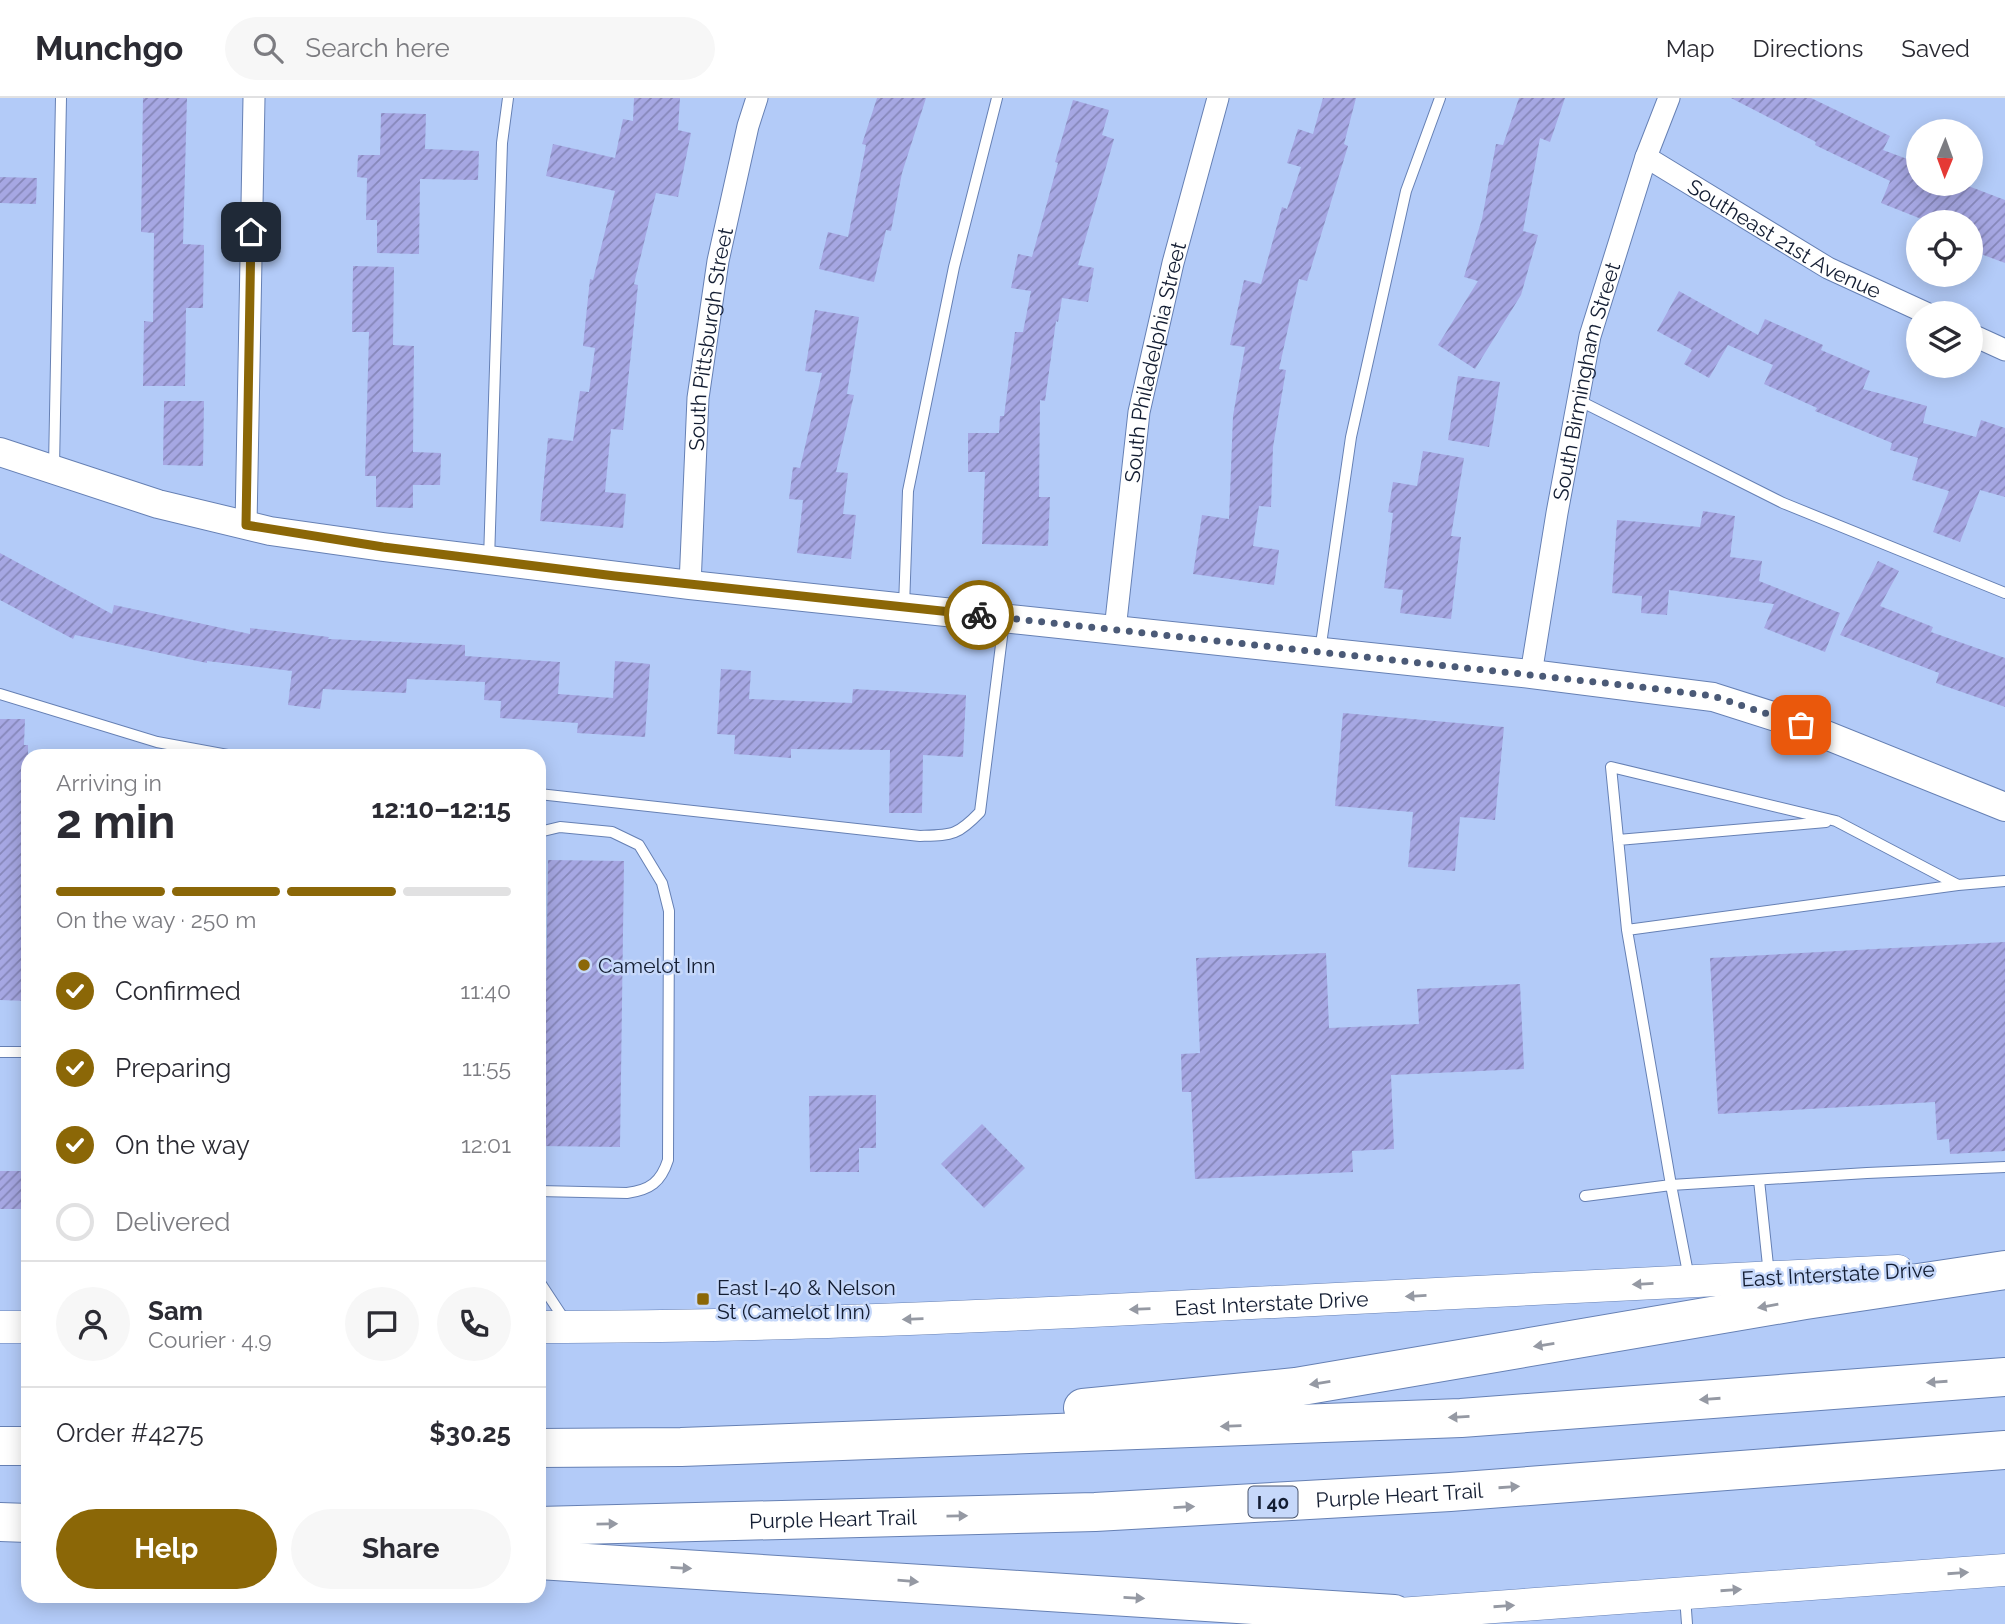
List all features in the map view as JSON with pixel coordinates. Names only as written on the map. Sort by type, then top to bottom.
[{"type":"highway","points":[[681,1447],[765,1423],[1049,1411],[1296,1387],[2005,1267]]},
{"type":"highway","points":[[546,1447],[681,1447],[1461,1418],[2005,1377]]},
{"type":"highway","points":[[0,1446],[21,1446]]},
{"type":"highway","name":"Purple Heart Trail","points":[[546,1526],[1095,1512],[1450,1492],[2005,1450]]},
{"type":"highway","points":[[0,1522],[21,1523]]},
{"type":"highway","points":[[546,1560],[1394,1614]]},
{"type":"main road","name":"East Interstate Drive","points":[[554,1327],[925,1318],[1316,1302],[2005,1267]]},
{"type":"main road","points":[[0,1327],[21,1327]]},
{"type":"main road","points":[[1241,1624],[1394,1614],[1447,1617],[1685,1593],[2005,1570]]},
{"type":"street","points":[[246,525],[254,98]]},
{"type":"street","name":"South Pittsburgh Street","points":[[690,585],[698,398],[718,261],[748,126],[757,98]]},
{"type":"street","name":"South Philadelphia Street","points":[[1115,630],[1139,412],[1173,263],[1218,98]]},
{"type":"street","name":"South Birmingham Street","points":[[1531,674],[1590,336],[1646,157],[1669,98]]},
{"type":"street","name":"Southeast 21st Avenue","points":[[1646,157],[1828,268],[1906,304]]},
{"type":"street","points":[[1983,340],[2005,350]]},
{"type":"street","points":[[0,452],[158,504],[246,525],[345,542],[690,585],[1531,674],[1713,696],[1801,725],[2005,807]]},
{"type":"lane","points":[[54,470],[61,98]]},
{"type":"lane","points":[[489,560],[502,143],[508,98]]},
{"type":"lane","points":[[904,607],[908,491],[954,267],[997,98]]},
{"type":"lane","points":[[1320,652],[1351,437],[1406,191],[1440,98]]},
{"type":"lane","points":[[1578,400],[1783,503],[2005,593]]},
{"type":"lane","points":[[546,795],[920,836],[948,835],[963,830],[980,813],[1004,618]]},
{"type":"lane","points":[[0,694],[157,742],[195,749]]},
{"type":"lane","points":[[1690,1281],[1627,930],[1611,767],[1836,821],[1958,886]]},
{"type":"lane","points":[[1618,840],[1836,821]]},
{"type":"lane","points":[[546,830],[560,827],[612,832],[639,845],[662,883],[669,911],[668,1160],[663,1175],[654,1185],[628,1193],[546,1191]]},
{"type":"lane","points":[[1627,930],[2005,881]]},
{"type":"lane","points":[[0,1052],[21,1052]]},
{"type":"lane","points":[[1585,1195],[1671,1185],[2005,1167]]},
{"type":"lane","points":[[1759,1180],[1769,1278]]},
{"type":"lane","points":[[546,1302],[554,1327]]},
{"type":"lane","points":[[1685,1593],[1687,1624]]},
{"type":"building","points":[[143,98],[187,98],[183,244],[204,245],[203,308],[186,308],[185,386],[143,386],[144,321],[153,322],[154,233],[141,232]]},
{"type":"building","points":[[634,98],[680,98],[678,130],[691,133],[678,197],[656,193],[634,284],[638,285],[623,430],[611,429],[605,492],[626,494],[623,528],[540,521],[548,438],[573,441],[580,391],[589,392],[595,348],[583,346],[590,279],[593,280],[615,191],[546,176],[553,144],[615,158],[623,119],[633,121]]},
{"type":"building","points":[[877,98],[926,98],[902,173],[891,231],[886,230],[874,282],[819,269],[828,232],[848,237],[866,145],[862,144]]},
{"type":"building","points":[[1323,98],[1356,98],[1344,144],[1348,146],[1307,281],[1299,279],[1279,369],[1286,370],[1273,447],[1271,507],[1259,506],[1253,546],[1279,550],[1274,585],[1193,574],[1202,515],[1229,519],[1233,416],[1245,347],[1230,345],[1244,280],[1261,284],[1282,207],[1287,209],[1301,167],[1287,163],[1298,129],[1313,134]]},
{"type":"building","points":[[1519,98],[1565,98],[1550,142],[1540,138],[1523,231],[1538,235],[1521,295],[1475,369],[1438,345],[1478,281],[1464,277],[1482,219],[1496,144],[1503,145]]},
{"type":"building","points":[[1731,98],[1811,98],[1890,136],[1883,150],[1906,159],[1906,196],[1983,196],[1983,192],[2005,200],[2005,263],[1983,255],[1983,210],[1906,210],[1906,213],[1881,203],[1890,181],[1815,145],[1816,142]]},
{"type":"building","points":[[1073,100],[1109,110],[1102,135],[1114,139],[1078,265],[1094,268],[1088,302],[1062,298],[1058,322],[1056,321],[1045,401],[1040,400],[1039,497],[1050,497],[1048,546],[982,544],[985,472],[968,472],[968,433],[999,433],[1000,416],[1004,416],[1015,332],[1023,332],[1031,291],[1011,288],[1018,254],[1032,257]]},
{"type":"building","points":[[381,113],[426,114],[425,149],[479,151],[478,180],[420,179],[419,254],[377,253],[377,220],[366,220],[367,178],[357,177],[358,155],[380,155]]},
{"type":"building","points":[[0,177],[37,178],[36,204],[0,203]]},
{"type":"building","points":[[353,266],[394,267],[393,345],[414,346],[413,452],[441,453],[440,485],[413,485],[413,508],[376,507],[376,476],[365,476],[369,332],[352,332]]},
{"type":"building","points":[[1679,291],[1758,335],[1765,319],[1823,345],[1821,350],[1870,371],[1863,389],[1927,406],[1923,423],[1976,437],[1981,420],[2005,428],[2005,497],[1980,490],[1960,542],[1933,532],[1949,491],[1912,480],[1918,458],[1890,450],[1892,443],[1815,411],[1817,408],[1764,384],[1773,365],[1728,345],[1709,378],[1684,364],[1692,350],[1657,331]]},
{"type":"building","points":[[815,310],[859,317],[847,394],[854,395],[836,472],[848,473],[843,514],[856,515],[851,559],[797,553],[803,500],[789,499],[793,467],[800,468],[822,373],[805,371]]},
{"type":"building","points":[[1458,376],[1500,382],[1489,447],[1448,440]]},
{"type":"building","points":[[164,401],[204,401],[203,466],[163,465]]},
{"type":"building","points":[[1423,451],[1464,458],[1451,536],[1461,537],[1451,619],[1400,613],[1403,590],[1384,588],[1393,513],[1388,512],[1393,482],[1417,486]]},
{"type":"building","points":[[1703,511],[1735,516],[1730,557],[1762,561],[1759,581],[1840,613],[1825,652],[1764,628],[1774,604],[1669,590],[1667,615],[1641,613],[1642,596],[1612,593],[1617,520],[1700,527]]},
{"type":"building","points":[[0,553],[112,614],[114,605],[250,634],[250,628],[329,637],[328,639],[465,645],[465,656],[560,662],[558,694],[613,698],[615,661],[650,664],[645,737],[577,733],[578,723],[500,718],[501,701],[484,700],[485,682],[407,679],[406,693],[323,689],[320,709],[288,705],[292,671],[207,663],[75,635],[73,639],[0,600]]},
{"type":"building","points":[[1878,561],[1899,571],[1880,606],[1933,627],[1931,632],[2005,658],[2005,707],[1936,683],[1939,673],[1840,635]]},
{"type":"building","points":[[721,669],[751,671],[749,699],[852,703],[853,689],[966,695],[963,757],[923,755],[922,813],[889,813],[890,750],[791,749],[791,758],[734,754],[735,735],[717,734]]},
{"type":"building","points":[[1343,713],[1504,727],[1495,820],[1460,817],[1455,871],[1408,867],[1413,812],[1335,806]]},
{"type":"building","points":[[0,719],[25,719],[24,745],[28,745],[28,749],[21,749],[21,1001],[0,1000]]},
{"type":"building","name":"Camelot Inn","points":[[548,860],[624,861],[620,1147],[546,1146]]},
{"type":"building","points":[[2005,942],[2005,1151],[1950,1154],[1949,1139],[1937,1140],[1935,1102],[1718,1114],[1710,958]]},
{"type":"building","points":[[1326,953],[1329,1028],[1419,1024],[1417,989],[1520,984],[1524,1069],[1391,1075],[1394,1149],[1352,1151],[1353,1172],[1195,1179],[1191,1092],[1182,1092],[1181,1054],[1200,1053],[1196,958]]},
{"type":"building","points":[[876,1095],[876,1148],[859,1148],[859,1172],[810,1172],[809,1096]]},
{"type":"building","points":[[982,1124],[1025,1168],[984,1208],[941,1164]]},
{"type":"building","points":[[0,1171],[21,1171],[21,1209],[0,1209]]},
{"type":"way so far","points":[[979,615],[1713,696],[1801,725]]},
{"type":"place","name":"Camelot Inn","points":[[584,965]]},
{"type":"place","name":"East I-40 & Nelson St (Camelot Inn)","points":[[703,1299]]},
{"type":"route","points":[[251,232],[246,525],[270,531],[383,547],[615,576],[979,615]]}]
